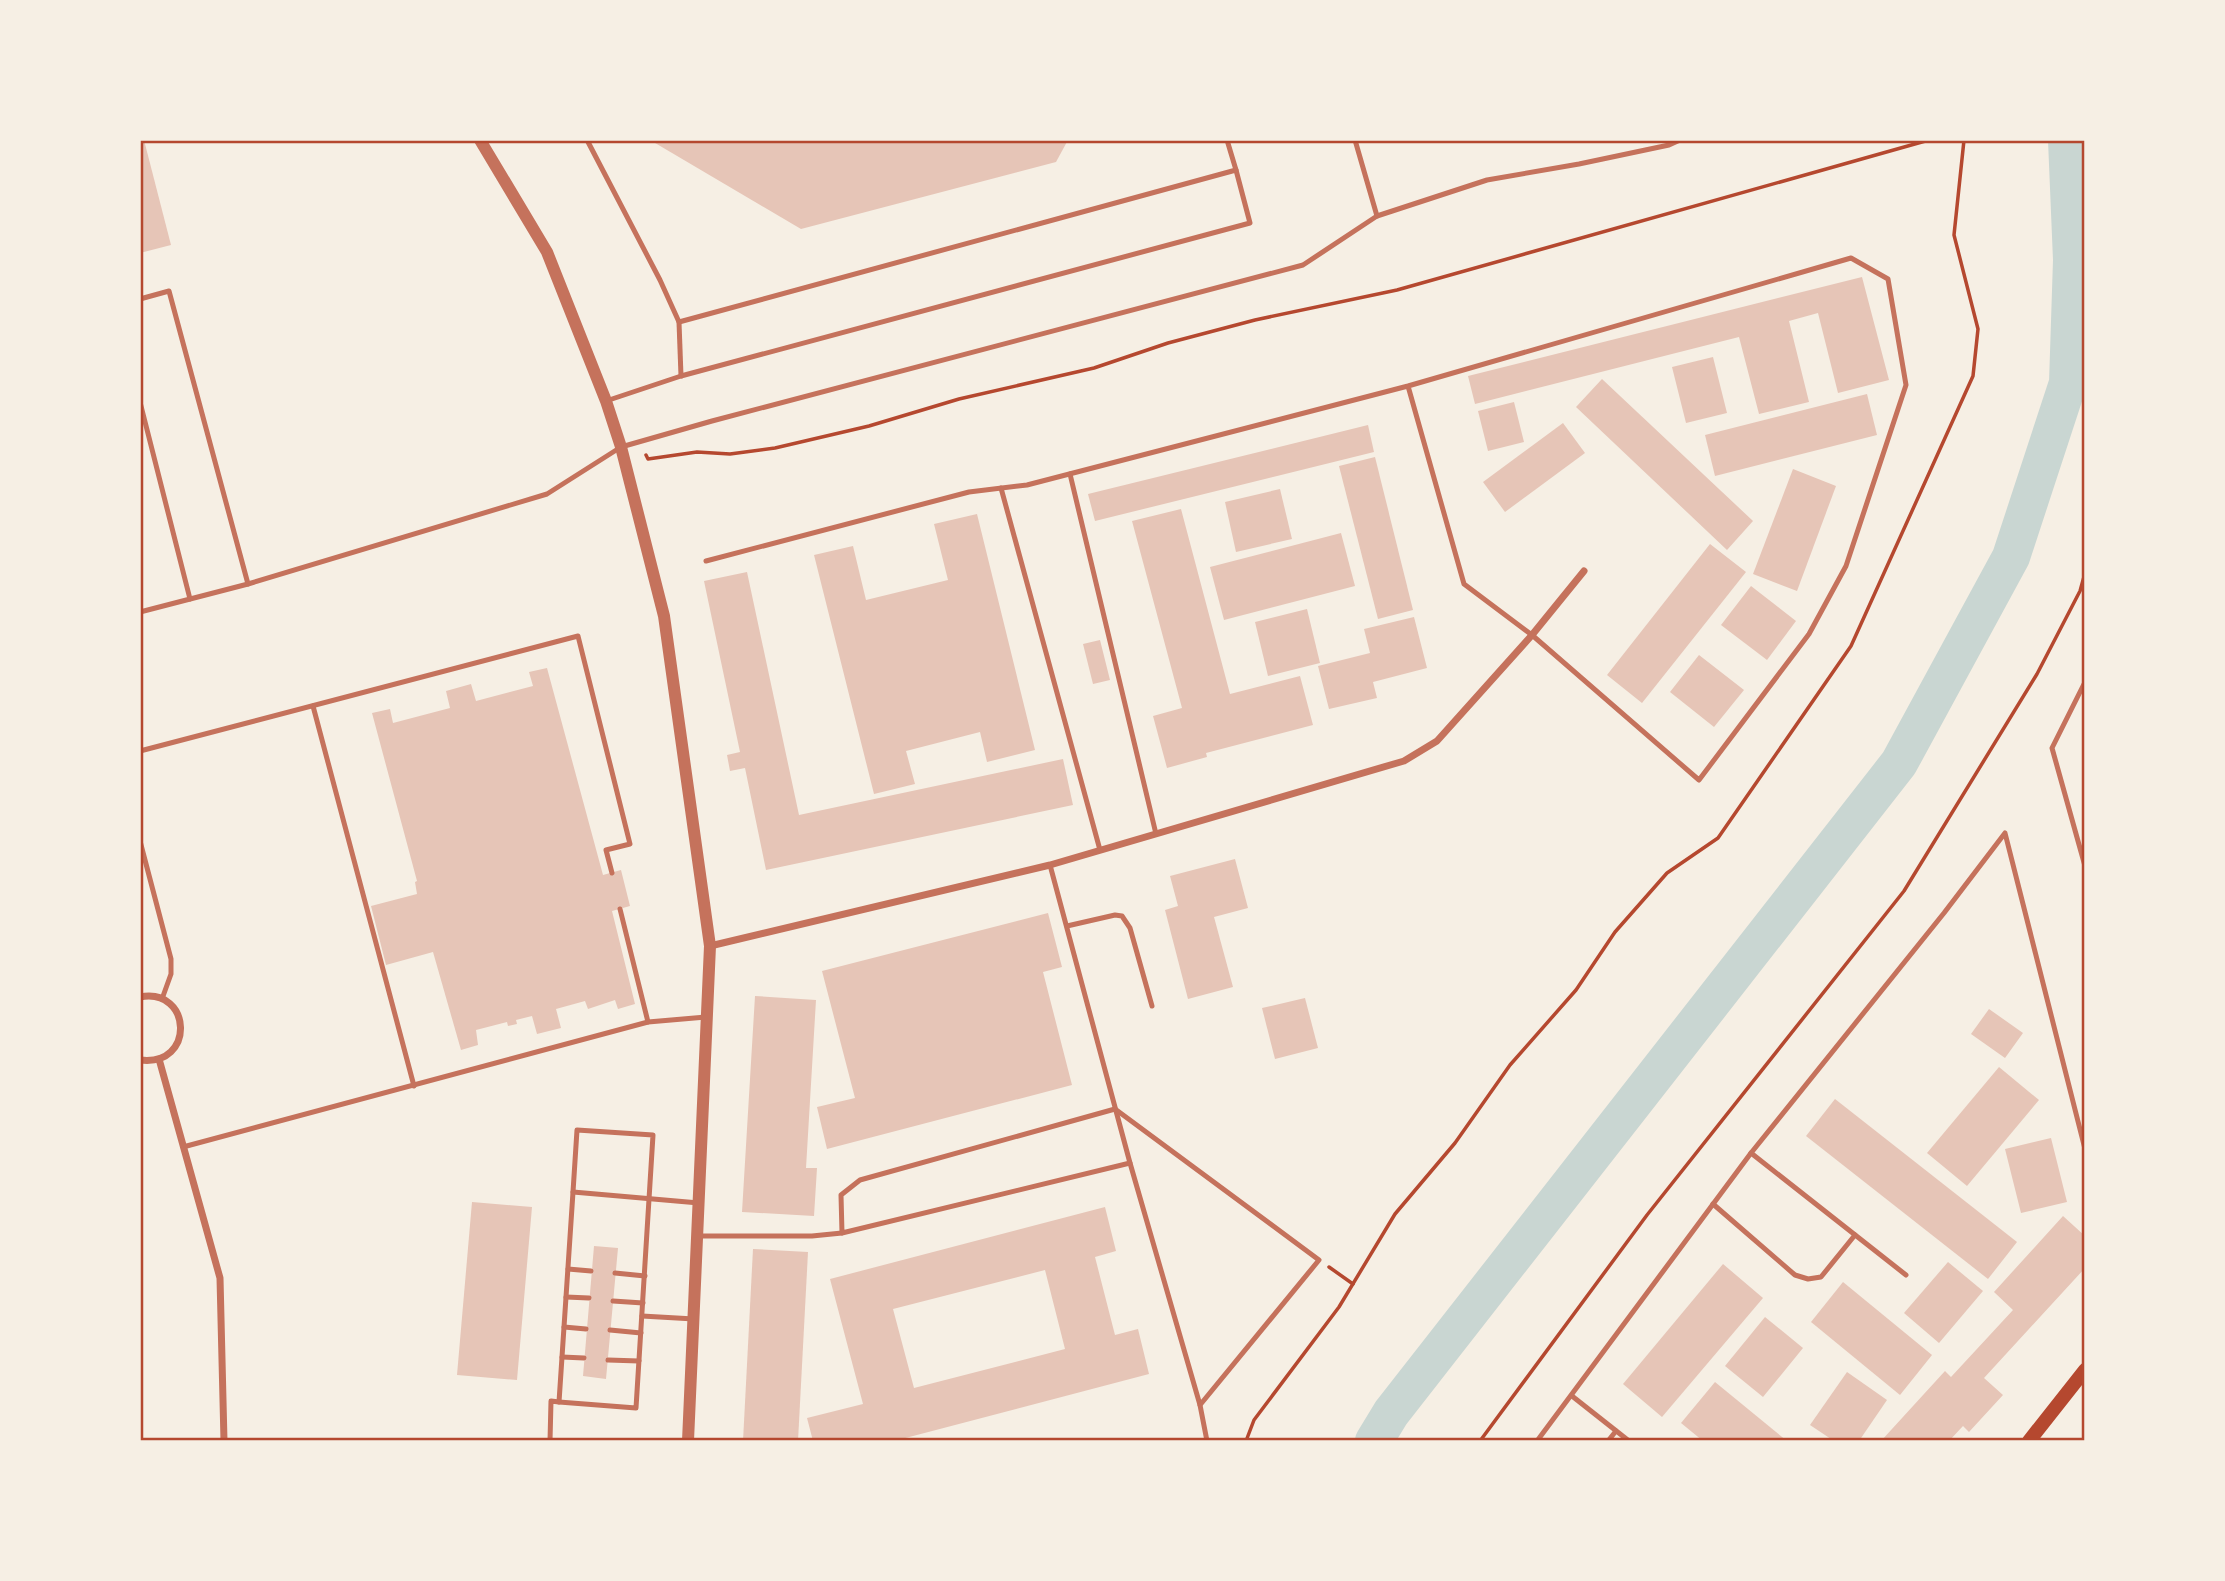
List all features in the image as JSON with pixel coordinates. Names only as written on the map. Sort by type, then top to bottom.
[{"type":"main road","points":[[2029,1441],[2085,1370]]},
{"type":"street","points":[[480,140],[547,252],[606,401],[621,447],[664,617],[710,946],[688,1441]]},
{"type":"street","points":[[710,946],[1050,864],[1404,761],[1437,741],[1532,635],[1584,571]]},
{"type":"street","points":[[140,997],[148,995],[162,999],[175,1008],[181,1027],[175,1047],[159,1059],[140,1060]]},
{"type":"street","points":[[159,1059],[220,1278],[225,1441]]},
{"type":"lane","points":[[587,140],[680,322],[681,376]]},
{"type":"lane","points":[[606,401],[681,376],[1250,223],[1227,140]]},
{"type":"lane","points":[[1355,140],[1377,216]]},
{"type":"lane","points":[[140,612],[248,584],[547,494],[621,447],[1303,265],[1377,216],[1487,180],[1579,164],[1670,145],[1680,140]]},
{"type":"lane","points":[[680,322],[1236,170]]},
{"type":"lane","points":[[706,561],[969,492],[1027,485],[1408,386],[1851,257],[1888,279],[1906,385],[1846,566],[1809,634],[1699,780],[1532,635],[1464,584],[1408,386]]},
{"type":"lane","points":[[140,299],[169,291],[248,584]]},
{"type":"lane","points":[[140,402],[190,599]]},
{"type":"lane","points":[[1070,474],[1156,834]]},
{"type":"lane","points":[[1001,488],[1101,850]]},
{"type":"lane","points":[[140,751],[578,636],[630,844],[606,850],[612,873]]},
{"type":"lane","points":[[2085,682],[2052,748],[2085,866]]},
{"type":"lane","points":[[313,706],[414,1086]]},
{"type":"lane","points":[[1537,1441],[1751,1153],[1944,914],[2005,833],[2085,1149]]},
{"type":"lane","points":[[140,841],[171,959],[171,974],[162,999]]},
{"type":"lane","points":[[1050,864],[1115,1109],[1200,1405],[1207,1441]]},
{"type":"lane","points":[[621,909],[648,1022]]},
{"type":"lane","points":[[1066,926],[1122,915],[1130,928],[1152,1006]]},
{"type":"lane","points":[[184,1147],[648,1022],[706,1017]]},
{"type":"lane","points":[[842,1233],[841,1195],[860,1180],[1115,1109]]},
{"type":"lane","points":[[1115,1109],[1319,1259],[1200,1405]]},
{"type":"lane","points":[[550,1441],[551,1401],[559,1402],[636,1408],[653,1135],[577,1130],[559,1402]]},
{"type":"lane","points":[[1751,1153],[1906,1275]]},
{"type":"lane","points":[[697,1236],[842,1233],[1130,1163]]},
{"type":"lane","points":[[572,1192],[699,1203]]},
{"type":"lane","points":[[1713,1204],[1794,1275],[1808,1279],[1821,1277],[1855,1235]]},
{"type":"lane","points":[[568,1269],[592,1271]]},
{"type":"lane","points":[[615,1273],[645,1276]]},
{"type":"lane","points":[[566,1297],[589,1298]]},
{"type":"lane","points":[[613,1301],[643,1303]]},
{"type":"lane","points":[[642,1316],[694,1319]]},
{"type":"lane","points":[[564,1327],[586,1329]]},
{"type":"lane","points":[[610,1331],[641,1333]]},
{"type":"lane","points":[[562,1357],[584,1359]]},
{"type":"lane","points":[[608,1360],[639,1361]]},
{"type":"lane","points":[[1572,1396],[1629,1441]]},
{"type":"lane","points":[[1608,1441],[1616,1431]]},
{"type":"path","points":[[641,442],[648,459],[697,452],[730,454],[775,448],[869,426],[959,399],[1094,368],[1168,343],[1243,323],[1397,290],[1929,140]]},
{"type":"path","points":[[1246,1441],[1254,1420],[1339,1307],[1395,1214],[1455,1143],[1510,1065],[1576,990],[1615,932],[1667,873],[1718,838],[1852,646],[1973,376],[1978,328],[1954,235],[1964,140]]},
{"type":"path","points":[[1479,1441],[1647,1215],[1904,891],[2036,674],[2080,591],[2085,573]]},
{"type":"path","points":[[1319,1259],[1353,1284]]},
{"type":"building","points":[[140,140],[144,140],[171,245],[140,253]]},
{"type":"building","points":[[650,140],[1068,140],[1056,162],[801,229]]},
{"type":"building","points":[[1862,277],[1889,380],[1838,393],[1818,313],[1789,321],[1809,402],[1759,414],[1739,337],[1475,404],[1468,376]]},
{"type":"building","points":[[1713,357],[1727,413],[1686,423],[1672,367]]},
{"type":"building","points":[[1602,379],[1753,521],[1727,550],[1576,407]]},
{"type":"building","points":[[1867,394],[1877,435],[1715,476],[1705,435]]},
{"type":"building","points":[[1514,402],[1524,442],[1488,451],[1478,411]]},
{"type":"building","points":[[1563,423],[1585,453],[1505,512],[1483,482]]},
{"type":"building","points":[[1368,425],[1374,452],[1095,521],[1088,494]]},
{"type":"building","points":[[1375,457],[1413,610],[1378,619],[1339,466]]},
{"type":"building","points":[[1793,469],[1836,486],[1797,591],[1753,574]]},
{"type":"building","points":[[1280,489],[1292,539],[1236,552],[1225,502]]},
{"type":"building","points":[[1181,509],[1230,694],[1300,676],[1313,725],[1206,753],[1207,757],[1167,768],[1153,716],[1182,708],[1132,521]]},
{"type":"building","points":[[977,514],[1035,750],[987,762],[980,732],[906,751],[915,784],[874,794],[814,555],[853,546],[866,600],[948,580],[934,524]]},
{"type":"building","points":[[1341,533],[1355,586],[1224,620],[1210,567]]},
{"type":"building","points":[[1710,544],[1746,572],[1642,703],[1607,675]]},
{"type":"building","points":[[747,572],[799,815],[1063,759],[1073,805],[766,870],[745,768],[730,771],[727,755],[740,752],[704,581]]},
{"type":"building","points":[[1751,586],[1796,621],[1767,660],[1721,625]]},
{"type":"building","points":[[1307,609],[1320,663],[1268,676],[1255,622]]},
{"type":"building","points":[[1414,617],[1427,668],[1373,682],[1377,698],[1329,709],[1318,666],[1370,653],[1364,629]]},
{"type":"building","points":[[1100,640],[1110,680],[1093,684],[1083,644]]},
{"type":"building","points":[[1699,655],[1744,690],[1714,727],[1670,692]]},
{"type":"building","points":[[547,668],[603,875],[621,870],[630,906],[612,911],[635,1004],[618,1009],[615,1000],[588,1009],[585,1001],[556,1009],[561,1028],[537,1034],[532,1016],[516,1020],[517,1024],[508,1026],[507,1022],[476,1030],[478,1045],[461,1050],[433,952],[386,965],[371,906],[417,894],[417,881],[372,713],[390,709],[393,723],[450,708],[446,691],[471,684],[476,701],[533,686],[529,672]]},
{"type":"building","points":[[1235,859],[1248,908],[1214,917],[1233,987],[1188,999],[1165,910],[1178,906],[1170,876]]},
{"type":"building","points":[[1048,913],[1062,967],[1043,972],[1072,1085],[827,1149],[817,1107],[855,1098],[822,971]]},
{"type":"building","points":[[755,996],[816,1000],[806,1168],[817,1168],[814,1216],[742,1212]]},
{"type":"building","points":[[1305,998],[1318,1048],[1275,1059],[1262,1008]]},
{"type":"building","points":[[1989,1009],[2023,1033],[2005,1058],[1971,1034]]},
{"type":"building","points":[[1999,1067],[2039,1100],[1967,1186],[1927,1153]]},
{"type":"building","points":[[1835,1099],[2017,1242],[1988,1279],[1806,1136]]},
{"type":"building","points":[[2051,1138],[2067,1202],[2021,1213],[2005,1149]]},
{"type":"building","points":[[472,1202],[532,1207],[517,1380],[457,1375]]},
{"type":"building","points":[[1105,1207],[1116,1251],[1095,1257],[1115,1335],[1138,1329],[1149,1374],[894,1441],[813,1441],[807,1418],[863,1404],[830,1279]],"holes":[[[1045,1270],[1065,1349],[914,1388],[893,1309]]]},
{"type":"building","points":[[2063,1216],[2085,1236],[2085,1268],[1984,1378],[2003,1395],[1969,1432],[1963,1426],[1949,1441],[1881,1441],[1945,1371],[1951,1377],[2013,1310],[1994,1292]]},
{"type":"building","points":[[594,1246],[618,1248],[606,1379],[583,1376]]},
{"type":"building","points":[[753,1249],[808,1252],[798,1441],[743,1441]]},
{"type":"building","points":[[1948,1262],[1983,1291],[1939,1343],[1904,1313]]},
{"type":"building","points":[[1723,1264],[1763,1298],[1662,1417],[1623,1384]]},
{"type":"building","points":[[1843,1282],[1932,1355],[1900,1395],[1811,1322]]},
{"type":"building","points":[[1765,1317],[1803,1348],[1763,1397],[1725,1366]]},
{"type":"building","points":[[1847,1372],[1887,1400],[1859,1441],[1834,1441],[1810,1425]]},
{"type":"building","points":[[1715,1382],[1787,1441],[1703,1441],[1681,1423]]},
{"type":"waterway","points":[[1374,1441],[1391,1413],[1899,763],[2011,557],[2068,383],[2072,260],[2067,140]]}]
